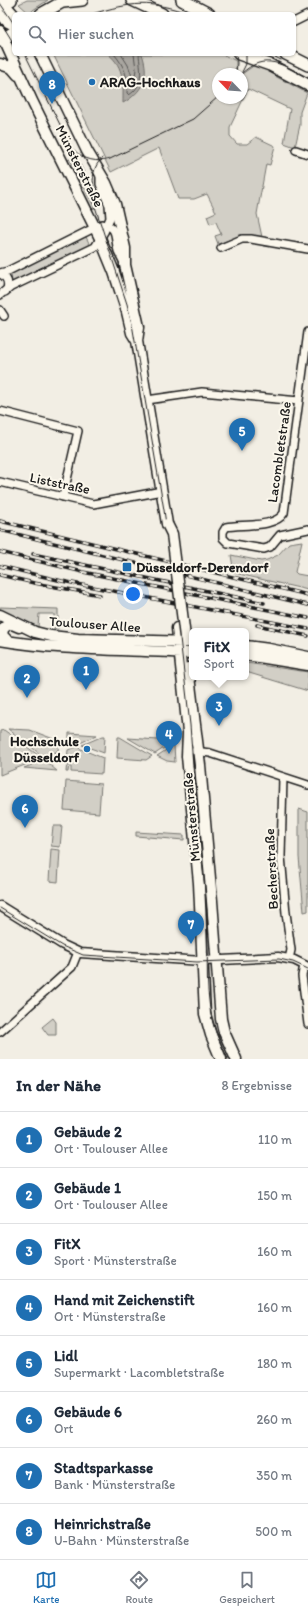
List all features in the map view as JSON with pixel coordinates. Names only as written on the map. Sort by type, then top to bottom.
[{"type":"main road","points":[[45,12],[60,2],[82,0]]},
{"type":"main road","points":[[132,0],[158,12]]},
{"type":"main road","points":[[182,0],[205,12]]},
{"type":"main road","points":[[4,3],[12,13]]},
{"type":"main road","points":[[0,15],[12,24]]},
{"type":"main road","points":[[1,37],[12,33]]},
{"type":"main road","name":"Münsterstraße","points":[[1,37],[95,226],[98,242],[105,252],[114,272],[132,333],[137,341]]},
{"type":"main road","name":"Münsterstraße","points":[[41,56],[100,174],[106,183],[117,209],[125,248],[125,265],[139,327],[137,341],[167,524],[172,534],[189,678]]},
{"type":"main road","points":[[244,56],[270,66],[308,85]]},
{"type":"main road","points":[[290,56],[308,65]]},
{"type":"main road","points":[[0,64],[12,68],[20,76]]},
{"type":"main road","name":"Toulouser Allee","points":[[0,615],[21,624],[28,629],[51,636],[185,645]]},
{"type":"main road","points":[[4,641],[2,629],[6,625],[12,624],[28,629]]},
{"type":"main road","name":"Toulouser Allee","points":[[4,641],[54,647],[185,645]]},
{"type":"main road","name":"Münsterstraße","points":[[185,645],[188,732],[187,756],[199,883],[202,961],[207,1021],[210,1034],[221,1059]]},
{"type":"main road","points":[[249,646],[308,657]]},
{"type":"main road","points":[[249,655],[308,665]]},
{"type":"main road","name":"Münsterstraße","points":[[189,680],[198,752],[221,1019],[224,1032],[236,1059]]},
{"type":"street","points":[[296,21],[308,15]]},
{"type":"street","points":[[296,150],[308,154]]},
{"type":"street","name":"Münsterstraße","points":[[98,242],[110,218],[109,205],[100,184],[100,174]]},
{"type":"street","name":"Münsterstraße","points":[[95,226],[102,224],[111,227],[115,234],[118,250],[125,265]]},
{"type":"street","points":[[0,273],[8,271],[95,226]]},
{"type":"street","points":[[220,248],[242,239],[251,239],[308,249]]},
{"type":"street","points":[[3,293],[11,287],[98,242]]},
{"type":"street","points":[[0,273],[5,277],[8,283],[3,293]]},
{"type":"street","name":"Lacombletstraße","points":[[308,332],[286,502],[283,515],[267,522],[225,527],[222,535],[226,542],[264,549],[270,547],[280,535],[308,529]]},
{"type":"street","points":[[147,400],[202,392],[299,401]]},
{"type":"street","points":[[0,411],[78,431],[63,497]]},
{"type":"street","name":"Liststraße","points":[[0,482],[93,504],[162,491]]},
{"type":"street","points":[[188,732],[195,751],[210,753],[308,785]]},
{"type":"street","name":"Becherstraße","points":[[283,777],[281,856],[291,950],[289,959]]},
{"type":"street","points":[[0,906],[63,945],[78,952],[202,961],[278,957],[289,959],[306,966],[302,976],[308,1024]]},
{"type":"street","points":[[0,1032],[72,967],[78,952]]},
{"type":"shaded area","points":[[27,0],[48,0],[32,12],[28,12],[19,4]]},
{"type":"shaded area","points":[[54,56],[226,56],[236,61],[236,68],[212,68],[212,104],[241,104],[230,127],[230,136],[237,144],[247,144],[256,137],[275,146],[270,165],[266,164],[257,214],[262,237],[243,235],[218,244],[215,236],[221,234],[216,222],[210,224],[207,216],[216,212],[207,194],[194,199],[178,199],[159,148],[111,172]]},
{"type":"shaded area","points":[[256,64],[276,72],[275,76],[307,93],[300,112],[300,125],[295,147],[284,143],[290,109],[248,89],[248,70]]},
{"type":"shaded area","points":[[70,159],[95,208],[91,209],[67,160]]},
{"type":"shaded area","points":[[85,235],[90,245],[15,283],[12,282],[11,274],[13,270]]},
{"type":"shaded area","points":[[302,541],[295,572],[297,574],[308,576],[308,590],[234,573],[231,555],[261,561],[267,560],[278,555],[289,543]]},
{"type":"shaded area","points":[[0,607],[58,609],[58,629],[54,629],[54,614],[39,614],[38,627],[0,610]]},
{"type":"shaded area","points":[[249,663],[308,672],[308,691],[249,673]]},
{"type":"shaded area","points":[[8,729],[30,730],[59,741],[58,751],[44,757]]},
{"type":"shaded area","points":[[4,730],[42,758],[0,775],[0,731]]},
{"type":"shaded area","points":[[69,733],[97,735],[78,744],[69,740]]},
{"type":"shaded area","points":[[105,736],[104,753],[82,745]]},
{"type":"shaded area","points":[[118,737],[152,756],[146,760],[117,758]]},
{"type":"shaded area","points":[[128,738],[173,741],[173,742],[155,754]]},
{"type":"shaded area","points":[[174,745],[175,762],[167,761],[157,756]]},
{"type":"shaded area","points":[[76,747],[103,758],[102,774],[71,772],[71,765],[69,765],[68,772],[66,772],[68,750]]},
{"type":"shaded area","points":[[44,760],[57,771],[24,768]]},
{"type":"shaded area","points":[[66,781],[101,784],[99,813],[64,810]]},
{"type":"shaded area","points":[[299,809],[308,812],[308,911],[304,912],[299,857]]},
{"type":"shaded area","points":[[53,826],[62,826],[60,847],[51,846]]},
{"type":"shaded area","points":[[136,832],[184,835],[184,840],[136,836]]},
{"type":"shaded area","points":[[51,849],[60,850],[58,882],[49,881]]},
{"type":"shaded area","points":[[53,1018],[56,1022],[56,1035],[48,1035],[42,1027]]},
{"type":"water","points":[[110,56],[142,56],[144,62],[145,76],[143,83],[136,94],[123,103],[122,77],[118,65]]},
{"type":"tram line","points":[[0,3],[12,21]]},
{"type":"tram line","points":[[100,12],[119,7],[141,4],[163,6],[184,12]]},
{"type":"tram line","points":[[0,21],[12,41]]},
{"type":"tram line","points":[[26,56],[84,173],[127,304],[132,324],[164,510],[190,725],[207,912],[208,992],[212,1019],[228,1059]]},
{"type":"tram line","points":[[236,56],[237,68]]},
{"type":"tram line","points":[[244,68],[246,64],[246,56]]},
{"type":"tram line","points":[[273,56],[281,60]]},
{"type":"tram line","points":[[248,69],[258,63],[274,62],[308,78]]},
{"type":"tram line","points":[[74,150],[91,160],[101,161],[110,159],[193,119],[212,102]]},
{"type":"tram line","points":[[94,189],[94,172],[102,158]]},
{"type":"tram line","points":[[0,908],[62,946],[83,955],[197,962],[279,959],[293,962],[308,969]]},
{"type":"railway","points":[[0,521],[308,595]]},
{"type":"railway","points":[[0,530],[308,605]]},
{"type":"railway","points":[[0,552],[83,572],[308,618]]},
{"type":"railway","points":[[33,554],[264,603]]},
{"type":"railway","points":[[0,566],[62,581],[308,629]]},
{"type":"railway","points":[[0,575],[100,595]]},
{"type":"railway","points":[[257,625],[308,636]]},
{"type":"place","name":"ARAG-Hochhaus","points":[[92,82]]},
{"type":"place","name":"Heinrichstraße","points":[[52,104]]},
{"type":"place","name":"Lidl","points":[[242,451]]},
{"type":"place","name":"Düsseldorf-Derendorf","points":[[127,567]]},
{"type":"place","name":"Gebäude 2","points":[[86,690]]},
{"type":"place","name":"Gebäude 1","points":[[27,698]]},
{"type":"place","name":"FitX","points":[[219,726]]},
{"type":"place","name":"Hochschule Düsseldorf","points":[[87,749]]},
{"type":"place","name":"Hand mit Zeichenstift","points":[[169,754]]},
{"type":"place","name":"Gebäude 6","points":[[25,828]]},
{"type":"place","name":"Stadtsparkasse","points":[[191,944]]}]
